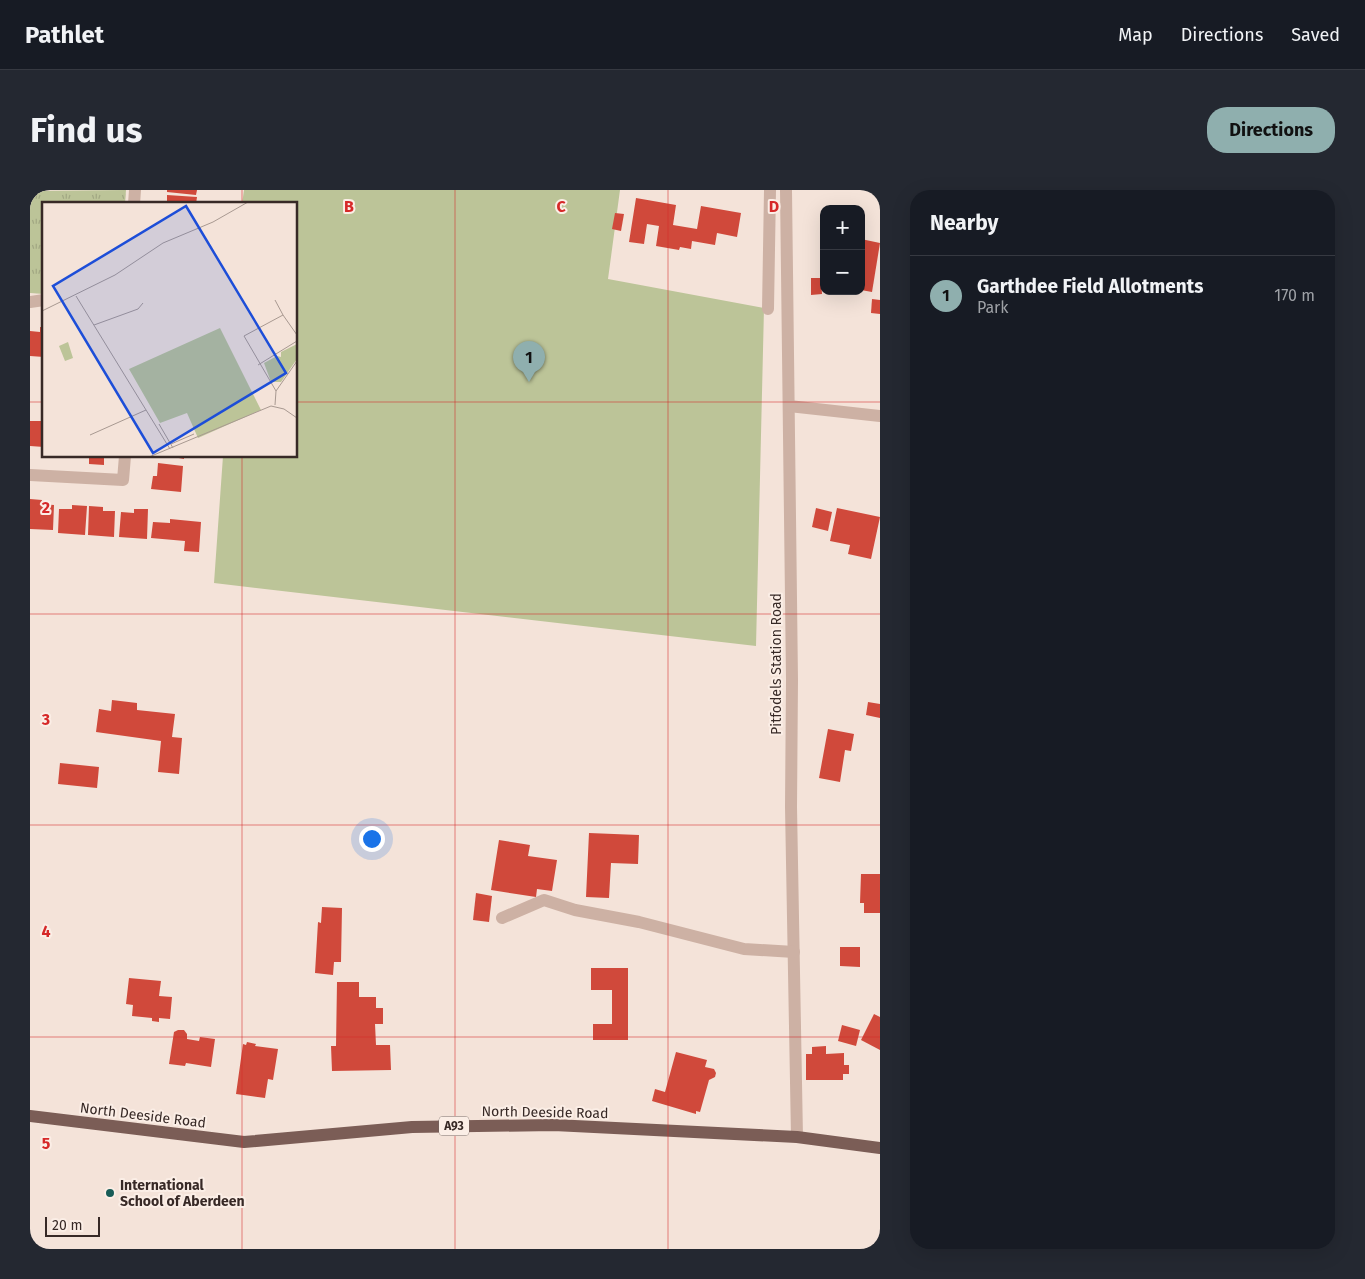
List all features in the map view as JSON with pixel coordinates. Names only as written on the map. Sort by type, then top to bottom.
[{"type":"main road","name":"North Deeside Road","points":[[30,1116],[244,1142],[412,1127],[554,1125],[797,1137],[880,1148]]},
{"type":"street","points":[[768,309],[770,190]]},
{"type":"street","name":"Pitfodels Station Road","points":[[786,190],[797,1137]]},
{"type":"street","points":[[789,406],[880,416]]},
{"type":"street","points":[[30,475],[123,480],[125,458]]},
{"type":"street","points":[[502,918],[544,900],[575,910],[639,922],[744,949],[794,952]]},
{"type":"green space","points":[[126,190],[125,202],[42,202],[42,294],[30,293],[30,191]]},
{"type":"green space","points":[[244,190],[620,190],[608,279],[764,308],[756,646],[214,583],[223,458],[298,458],[298,202],[242,202]]},
{"type":"building","points":[[167,190],[197,190],[196,195],[167,192]]},
{"type":"building","points":[[167,195],[197,197],[196,202],[167,202]]},
{"type":"building","points":[[636,198],[676,205],[673,225],[697,229],[701,206],[741,213],[737,237],[717,233],[715,245],[692,241],[691,249],[680,247],[679,250],[656,246],[659,226],[647,224],[644,244],[629,242]]},
{"type":"building","points":[[615,213],[624,214],[621,231],[612,229]]},
{"type":"building","points":[[865,240],[880,243],[872,292],[865,291]]},
{"type":"building","points":[[811,278],[820,278],[820,294],[811,295]]},
{"type":"building","points":[[872,299],[880,300],[880,314],[871,313]]},
{"type":"building","points":[[40,327],[42,327],[42,357],[30,356],[30,331],[40,332]]},
{"type":"building","points":[[30,421],[42,421],[42,447],[30,446]]},
{"type":"building","points":[[89,458],[104,458],[104,465],[89,464]]},
{"type":"building","points":[[158,463],[183,466],[181,492],[151,489],[153,476],[157,476]]},
{"type":"building","points":[[30,499],[42,500],[41,504],[54,505],[53,530],[30,529]]},
{"type":"building","points":[[72,505],[87,506],[85,535],[58,533],[59,509],[72,509]]},
{"type":"building","points":[[89,506],[103,507],[103,511],[115,511],[114,537],[88,535]]},
{"type":"building","points":[[816,508],[832,512],[828,531],[812,527]]},
{"type":"building","points":[[837,508],[880,517],[871,559],[848,554],[850,545],[830,541]]},
{"type":"building","points":[[134,509],[148,509],[147,539],[119,537],[121,512],[134,513]]},
{"type":"building","points":[[170,519],[201,522],[199,552],[184,551],[185,541],[151,538],[153,522],[170,523]]},
{"type":"building","points":[[112,700],[137,703],[137,710],[175,714],[172,737],[182,738],[179,774],[158,772],[161,741],[96,732],[99,709],[111,711]]},
{"type":"building","points":[[868,702],[880,704],[880,718],[866,715]]},
{"type":"building","points":[[828,729],[854,734],[851,751],[845,750],[840,782],[819,778]]},
{"type":"building","points":[[60,763],[99,767],[97,788],[58,784]]},
{"type":"building","points":[[589,833],[639,835],[638,864],[611,863],[609,898],[586,897]]},
{"type":"building","points":[[499,840],[530,845],[528,856],[557,860],[552,891],[537,889],[536,897],[491,890]]},
{"type":"building","points":[[861,874],[880,874],[880,913],[864,913],[864,903],[860,903]]},
{"type":"building","points":[[476,893],[492,896],[489,922],[473,920]]},
{"type":"building","points":[[322,907],[342,908],[341,962],[334,962],[333,975],[315,973],[318,922],[321,923]]},
{"type":"building","points":[[840,947],[860,947],[860,967],[840,966]]},
{"type":"building","points":[[591,968],[628,968],[628,1040],[593,1040],[593,1024],[612,1024],[612,990],[591,990]]},
{"type":"building","points":[[129,978],[161,981],[159,996],[172,997],[170,1019],[159,1018],[159,1022],[152,1021],[152,1018],[132,1016],[133,1005],[126,1004]]},
{"type":"building","points":[[337,982],[359,982],[359,997],[376,997],[376,1008],[383,1008],[383,1024],[375,1024],[376,1045],[390,1045],[391,1070],[332,1071],[331,1046],[336,1046]]},
{"type":"building","points":[[874,1014],[880,1017],[880,1050],[861,1040]]},
{"type":"building","points":[[842,1025],[860,1030],[856,1046],[838,1041]]},
{"type":"building","points":[[184,1030],[187,1034],[187,1039],[199,1041],[200,1037],[215,1039],[211,1067],[186,1063],[185,1066],[169,1064],[174,1032]]},
{"type":"building","points":[[247,1042],[256,1044],[255,1046],[278,1049],[273,1080],[268,1079],[265,1098],[236,1094],[243,1044],[246,1045]]},
{"type":"building","points":[[826,1046],[826,1054],[844,1053],[844,1065],[849,1065],[849,1074],[843,1074],[843,1080],[806,1080],[806,1054],[812,1054],[812,1047]]},
{"type":"building","points":[[676,1052],[707,1060],[705,1067],[714,1069],[716,1073],[715,1077],[709,1080],[700,1112],[696,1111],[696,1114],[652,1101],[655,1089],[665,1092]]},
{"type":"place","name":"Garthdee Field Allotments","points":[[529,382]]},
{"type":"place","name":"International School of Aberdeen","points":[[110,1193]]}]
